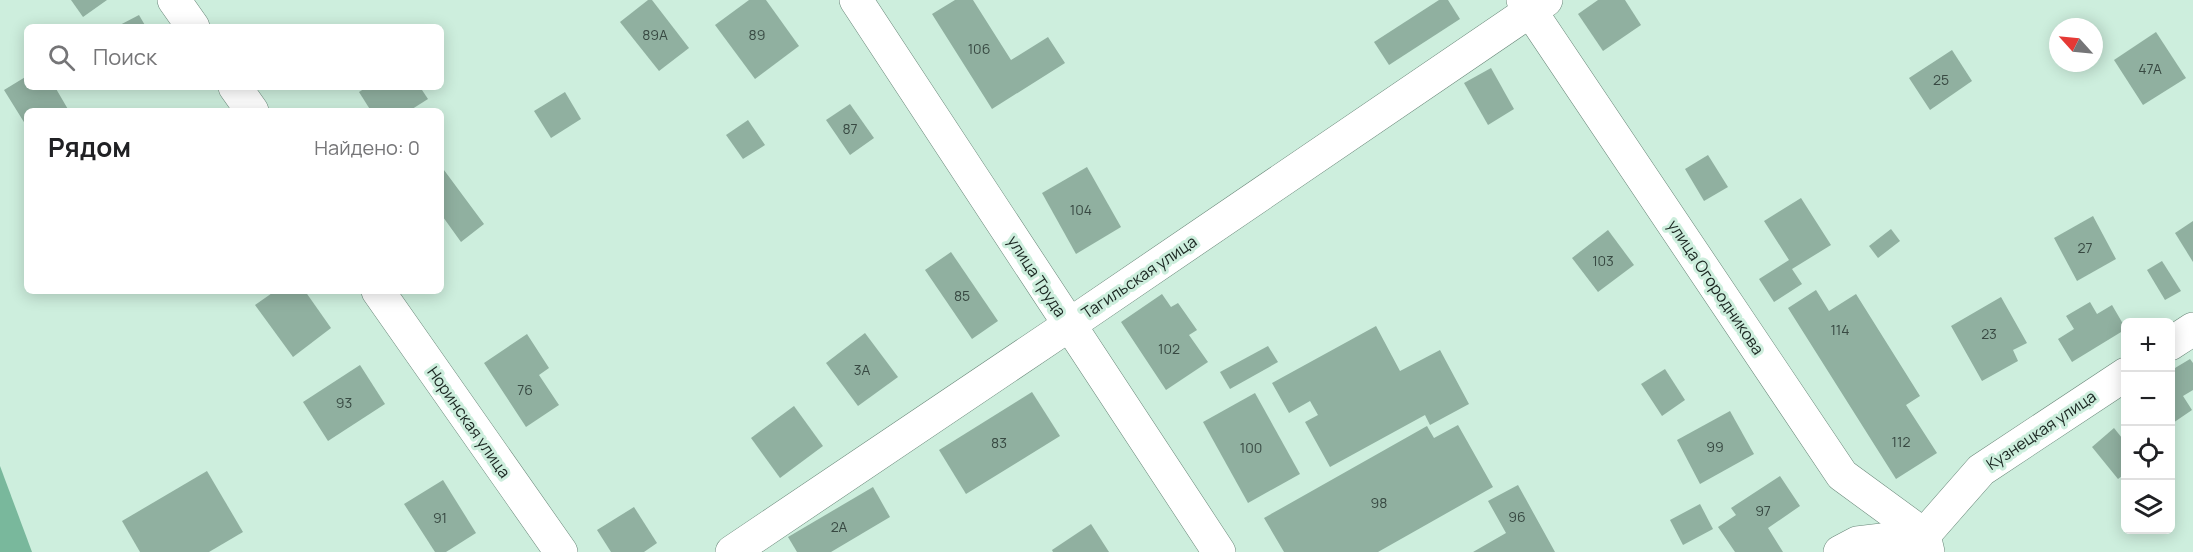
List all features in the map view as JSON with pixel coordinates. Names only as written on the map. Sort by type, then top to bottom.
[{"type":"street","points":[[174,0],[191,24]]},
{"type":"street","name":"улица Труда","points":[[856,0],[1219,552]]},
{"type":"street","name":"Тагильская улица","points":[[732,552],[1069,325],[1533,3]]},
{"type":"street","name":"улица Огородникова","points":[[1533,3],[1842,474],[1926,543]]},
{"type":"street","points":[[237,90],[250,108]]},
{"type":"street","name":"Норинская улица","points":[[380,294],[561,552]]},
{"type":"street","points":[[2175,341],[2193,329]]},
{"type":"street","name":"Кузнецкая улица","points":[[1926,543],[1981,470],[2121,377]]},
{"type":"street","points":[[1840,552],[1857,543],[1926,543]]},
{"type":"green space","points":[[0,466],[32,552],[0,552]]},
{"type":"building","points":[[71,0],[107,0],[83,17]]},
{"type":"building","points":[[648,0],[652,0],[689,48],[659,71],[620,22]]},
{"type":"building","points":[[749,0],[766,0],[799,46],[755,79],[715,25]]},
{"type":"building","points":[[955,0],[973,0],[1011,60],[1048,37],[1065,63],[992,109],[932,14]]},
{"type":"building","points":[[1439,0],[1448,0],[1460,19],[1389,65],[1374,42]]},
{"type":"building","points":[[1598,0],[1625,0],[1641,25],[1603,51],[1578,14]]},
{"type":"building","points":[[139,15],[144,24],[122,24]]},
{"type":"building","points":[[2156,32],[2186,78],[2143,105],[2114,60]]},
{"type":"building","points":[[1952,50],[1972,81],[1930,110],[1909,78]]},
{"type":"building","points":[[1491,68],[1514,109],[1488,125],[1464,83]]},
{"type":"building","points":[[24,78],[24,90],[57,90],[67,108],[24,108],[24,122],[4,90]]},
{"type":"building","points":[[362,90],[422,90],[428,99],[414,108],[369,108],[359,92]]},
{"type":"building","points":[[565,92],[581,119],[551,138],[534,111]]},
{"type":"building","points":[[850,104],[874,138],[850,155],[826,120]]},
{"type":"building","points":[[748,120],[765,145],[743,159],[726,135]]},
{"type":"building","points":[[1708,155],[1728,187],[1704,201],[1685,169]]},
{"type":"building","points":[[1087,167],[1121,227],[1076,254],[1042,193]]},
{"type":"building","points":[[444,170],[484,224],[461,242],[444,218]]},
{"type":"building","points":[[1801,198],[1831,245],[1792,269],[1802,284],[1774,302],[1759,279],[1789,260],[1764,221]]},
{"type":"building","points":[[2093,216],[2116,259],[2077,281],[2054,238]]},
{"type":"building","points":[[2193,221],[2193,262],[2175,233]]},
{"type":"building","points":[[1891,229],[1900,241],[1878,258],[1869,246]]},
{"type":"building","points":[[1608,230],[1634,265],[1598,292],[1572,258]]},
{"type":"building","points":[[951,252],[998,321],[972,339],[925,270]]},
{"type":"building","points":[[2162,261],[2181,291],[2165,300],[2147,270]]},
{"type":"building","points":[[1816,290],[1829,311],[1856,294],[1920,396],[1906,405],[1937,453],[1896,479],[1788,308]]},
{"type":"building","points":[[271,294],[307,294],[331,328],[293,357],[255,305]]},
{"type":"building","points":[[1162,294],[1171,307],[1178,303],[1197,330],[1189,335],[1208,362],[1166,390],[1121,322]]},
{"type":"building","points":[[2001,297],[2027,343],[2013,350],[2018,361],[1982,381],[1951,326]]},
{"type":"building","points":[[2090,302],[2097,314],[2112,305],[2121,320],[2121,332],[2072,362],[2058,339],[2074,329],[2066,316]]},
{"type":"building","points":[[1376,326],[1400,371],[1440,350],[1469,404],[1430,425],[1425,415],[1330,467],[1305,422],[1318,415],[1310,401],[1289,413],[1272,383]]},
{"type":"building","points":[[865,333],[898,377],[858,406],[826,363]]},
{"type":"building","points":[[527,334],[549,368],[539,375],[559,405],[526,427],[484,363]]},
{"type":"building","points":[[1268,346],[1278,362],[1230,389],[1220,372]]},
{"type":"building","points":[[2190,359],[2193,363],[2193,390],[2183,396],[2192,410],[2175,422],[2175,372],[2175,368]]},
{"type":"building","points":[[360,365],[385,404],[328,441],[303,402]]},
{"type":"building","points":[[1665,369],[1685,400],[1662,416],[1641,384]]},
{"type":"building","points":[[1032,392],[1060,436],[966,494],[939,450]]},
{"type":"building","points":[[1255,393],[1300,474],[1248,503],[1203,422]]},
{"type":"building","points":[[794,406],[823,446],[780,478],[751,438]]},
{"type":"building","points":[[1730,411],[1754,454],[1700,484],[1677,440]]},
{"type":"building","points":[[1458,425],[1493,487],[1378,552],[1284,552],[1264,518],[1427,426],[1434,438]]},
{"type":"building","points":[[2114,428],[2121,437],[2121,477],[2118,479],[2092,447]]},
{"type":"building","points":[[207,471],[243,532],[209,552],[140,552],[122,521]]},
{"type":"building","points":[[1780,476],[1800,506],[1768,528],[1783,552],[1735,552],[1718,527],[1736,515],[1731,508]]},
{"type":"building","points":[[443,480],[476,533],[446,552],[435,552],[404,504]]},
{"type":"building","points":[[1518,485],[1555,552],[1473,552],[1506,533],[1488,501]]},
{"type":"building","points":[[873,487],[890,517],[831,552],[797,552],[788,537]]},
{"type":"building","points":[[1700,504],[1713,529],[1683,545],[1670,520]]},
{"type":"building","points":[[634,507],[657,543],[644,552],[611,552],[597,530]]},
{"type":"building","points":[[1091,524],[1109,552],[1053,552],[1052,550]]}]
